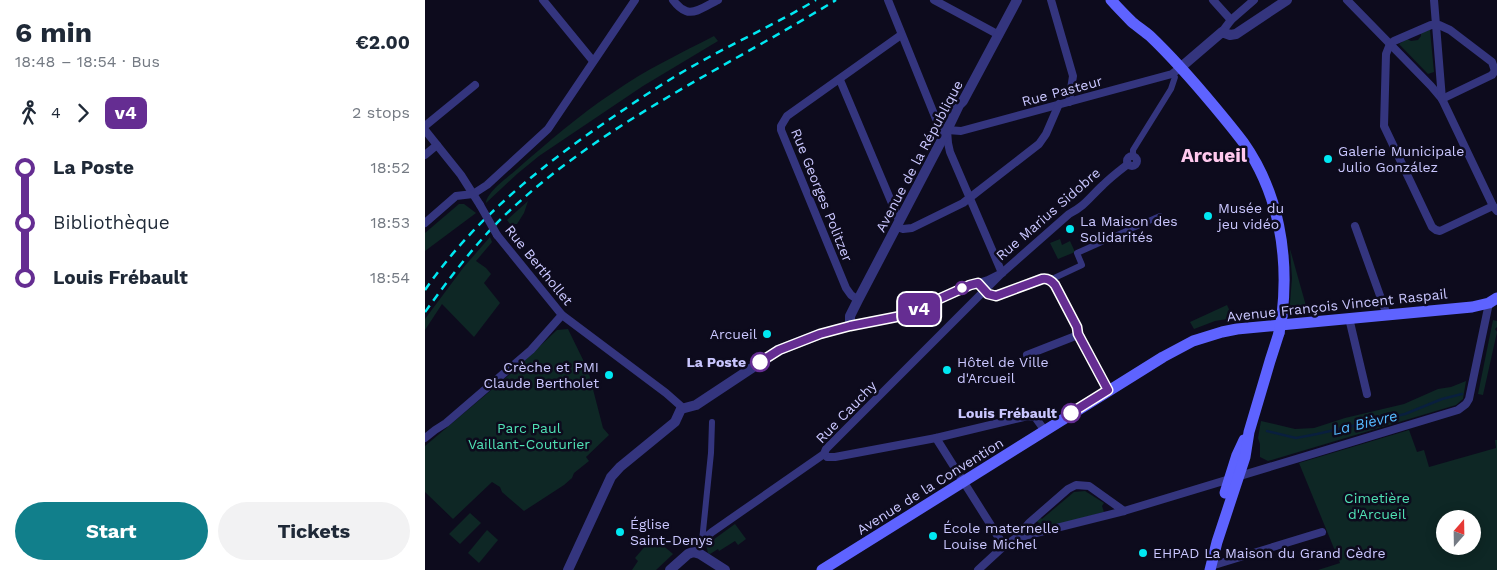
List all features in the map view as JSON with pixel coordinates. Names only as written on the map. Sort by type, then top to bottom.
[{"type":"main road","points":[[1111,0],[1125,16],[1150,36],[1176,71],[1205,95],[1240,138],[1254,160],[1265,184],[1275,209],[1282,237],[1285,296],[1279,333],[1249,432],[1239,449],[1234,477],[1219,520],[1217,542],[1210,568]]},
{"type":"main road","name":"Avenue François Vincent Raspail","points":[[1180,347],[1222,332],[1472,307],[1493,300]]},
{"type":"main road","name":"Avenue de la Convention","points":[[822,570],[1108,390],[1180,347]]},
{"type":"street","points":[[543,0],[593,61]]},
{"type":"street","points":[[425,223],[456,196],[473,194],[487,185],[548,129],[635,0]]},
{"type":"street","points":[[673,0],[683,10],[688,12],[717,0]]},
{"type":"street","points":[[934,0],[999,34]]},
{"type":"street","name":"Avenue de la République","points":[[850,326],[850,316],[858,300],[959,105],[963,101],[1017,0]]},
{"type":"street","points":[[1051,0],[1073,76],[1069,102]]},
{"type":"street","points":[[1213,0],[1231,20]]},
{"type":"street","points":[[1176,71],[1222,32],[1231,20],[1253,0]]},
{"type":"street","points":[[1222,32],[1230,35],[1237,34],[1287,0]]},
{"type":"street","points":[[1347,0],[1390,44],[1431,86],[1442,99],[1495,208],[1441,231],[1432,227],[1384,126],[1386,54],[1390,44],[1431,25],[1441,25],[1492,62],[1495,68],[1492,75],[1442,99]]},
{"type":"street","points":[[1434,0],[1442,99]]},
{"type":"street","points":[[888,1],[936,119],[947,130],[950,152],[1002,273]]},
{"type":"street","name":"Rue Georges Politzer","points":[[858,300],[846,288],[781,126],[787,116],[901,35]]},
{"type":"street","name":"Rue Pasteur","points":[[947,130],[961,131],[1176,71]]},
{"type":"street","name":"Rue Marius Sidobre","points":[[683,408],[696,405],[779,350],[820,334],[901,316],[1002,273],[1128,164],[1128,158],[1133,156],[1133,150],[1171,89],[1176,71]]},
{"type":"street","points":[[840,80],[898,224],[903,229],[912,228],[963,203],[1039,144],[1046,134],[1059,104]]},
{"type":"street","points":[[425,126],[475,85]]},
{"type":"street","name":"Rue Berthollet","points":[[425,130],[473,194],[497,235],[563,315],[666,392],[683,408]]},
{"type":"street","points":[[425,156],[437,145]]},
{"type":"street","points":[[978,283],[993,296],[998,296],[1042,279],[1050,280],[1082,265],[1077,253],[1160,216]]},
{"type":"street","points":[[1355,226],[1387,315]]},
{"type":"street","name":"Rue Cauchy","points":[[669,570],[694,552],[702,541],[824,454],[826,449],[1002,273]]},
{"type":"street","points":[[1050,280],[1055,285],[1077,327],[1078,334],[1108,390]]},
{"type":"street","points":[[978,570],[1004,546],[1016,538],[1124,511],[1462,408],[1468,401],[1471,391],[1493,300]]},
{"type":"street","points":[[425,438],[446,423],[508,371],[540,342],[547,331],[563,315]]},
{"type":"street","points":[[1349,318],[1367,394]]},
{"type":"street","points":[[1027,354],[1078,334]]},
{"type":"street","points":[[568,570],[611,477],[675,422],[679,411],[683,408]]},
{"type":"street","points":[[824,454],[831,458],[936,438],[1028,416],[1035,417],[1045,431]]},
{"type":"street","points":[[702,541],[711,453],[712,422]]},
{"type":"street","points":[[936,438],[1004,546]]},
{"type":"street","points":[[1024,536],[1025,528],[1029,523],[1072,486],[1080,484],[1089,486],[1124,511]]},
{"type":"street","points":[[1210,568],[1322,532]]},
{"type":"street","points":[[694,552],[725,570]]},
{"type":"green space","points":[[1430,30],[1434,72],[1428,74],[1399,44],[1407,39],[1411,41],[1418,40],[1421,32]]},
{"type":"green space","points":[[714,36],[718,41],[643,86],[539,156],[486,203],[490,194],[498,185],[588,110],[638,76]]},
{"type":"green space","points":[[528,201],[524,213],[517,224],[510,224],[507,220]]},
{"type":"green space","points":[[459,204],[464,204],[476,213],[425,251],[425,233]]},
{"type":"green space","points":[[490,237],[492,242],[476,261],[491,274],[484,283],[500,303],[474,337],[442,304],[425,330],[425,319],[463,268]]},
{"type":"green space","points":[[1060,239],[1062,245],[1070,241],[1075,252],[1058,259],[1050,243]]},
{"type":"green space","points":[[1290,249],[1308,313],[1305,315],[1289,316],[1292,278]]},
{"type":"green space","points":[[1227,305],[1233,318],[1215,321],[1194,329],[1190,322]]},
{"type":"green space","points":[[1493,320],[1497,321],[1495,329],[1497,332],[1483,395],[1478,394]]},
{"type":"green space","name":"Parc Paul Vaillant-Couturier","points":[[568,329],[588,370],[603,428],[609,435],[586,457],[589,461],[574,473],[572,478],[524,511],[502,492],[500,487],[492,482],[453,519],[425,492],[425,446],[509,375],[557,330]]},
{"type":"green space","points":[[1466,381],[1463,399],[1456,405],[1268,461],[1260,457],[1258,438],[1261,421],[1295,429],[1314,428],[1345,418],[1404,404],[1438,389],[1451,387]]},
{"type":"green space","name":"Cimetière d'Arcueil","points":[[1409,430],[1417,452],[1424,450],[1429,467],[1496,448],[1495,440],[1497,440],[1497,570],[1318,570],[1340,563],[1299,463]]},
{"type":"green space","points":[[1085,491],[1104,503],[1102,506],[1104,512],[1042,529],[1041,524],[1036,521],[1040,517],[1042,519],[1074,492]]},
{"type":"green space","points":[[470,513],[481,523],[460,544],[449,534]]},
{"type":"green space","points":[[735,524],[746,539],[738,545],[735,541],[719,551],[718,549],[710,554],[708,553],[706,545]]},
{"type":"green space","points":[[487,530],[498,540],[479,563],[468,553]]},
{"type":"green space","points":[[653,537],[673,554],[656,570],[632,570],[638,561],[635,558]]},
{"type":"waterway","name":"La Bièvre","points":[[1267,431],[1296,438],[1405,414],[1442,399],[1462,394]]},
{"type":"railway","points":[[425,290],[464,240],[486,218],[534,175],[584,137],[676,76],[816,0]]},
{"type":"railway","points":[[425,312],[462,262],[482,239],[504,216],[541,183],[622,125],[836,0]]},
{"type":"bus line","name":"v4","points":[[760,362],[779,350],[820,334],[835,329],[901,316],[970,285],[978,283],[988,294],[998,296],[1042,279],[1047,279],[1055,285],[1077,327],[1078,334],[1108,390],[1071,413]]},
{"type":"place","name":"Galerie Municipale Julio González","points":[[1328,159]]},
{"type":"place","name":"Musée du jeu vidéo","points":[[1208,216]]},
{"type":"place","name":"La Maison des Solidarités","points":[[1070,229]]},
{"type":"place","name":"Arcueil","points":[[767,334]]},
{"type":"place","name":"La Poste","points":[[760,362]]},
{"type":"place","name":"Hôtel de Ville d'Arcueil","points":[[947,370]]},
{"type":"place","name":"Crèche et PMI Claude Bertholet","points":[[609,375]]},
{"type":"place","name":"Louis Frébault","points":[[1071,413]]},
{"type":"place","name":"Église Saint-Denys","points":[[620,532]]},
{"type":"place","name":"École maternelle Louise Michel","points":[[933,536]]},
{"type":"place","name":"EHPAD La Maison du Grand Cèdre","points":[[1143,553]]},
{"type":"district","name":"Arcueil","points":[[1214,155]]}]
